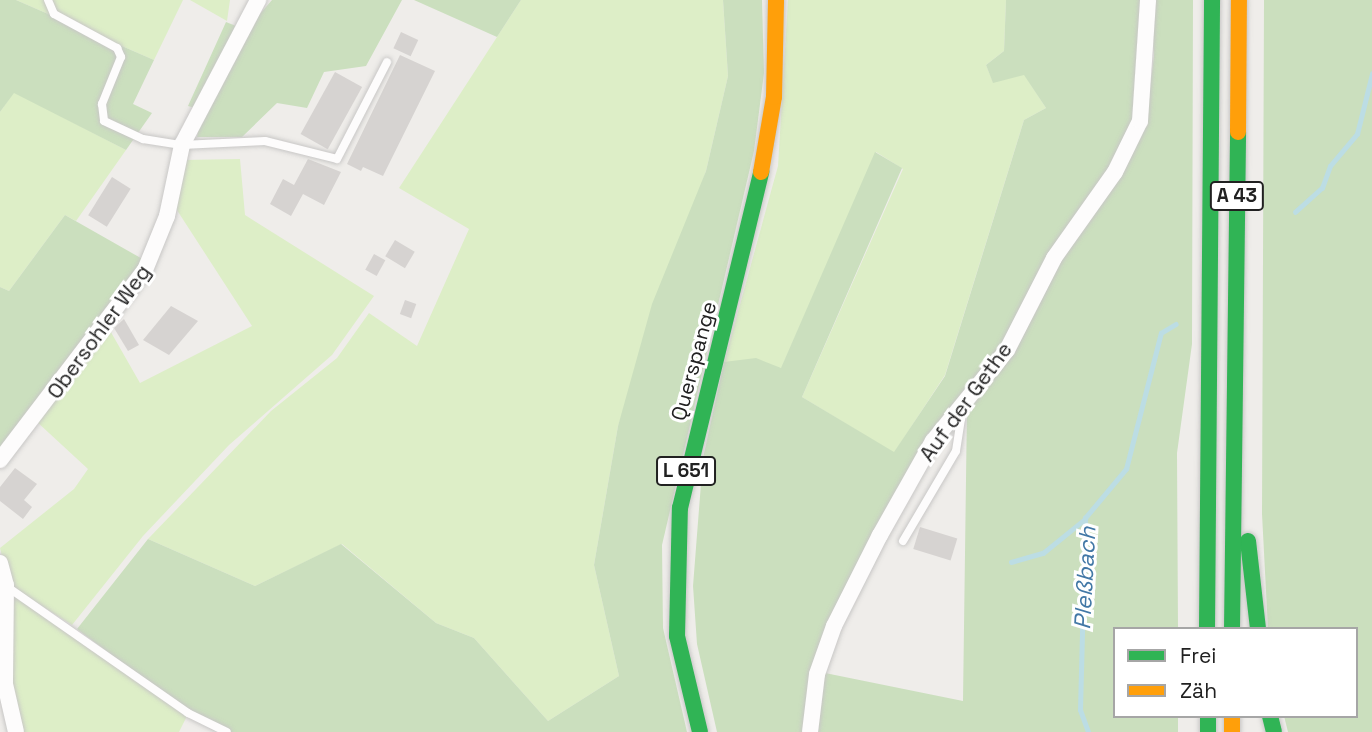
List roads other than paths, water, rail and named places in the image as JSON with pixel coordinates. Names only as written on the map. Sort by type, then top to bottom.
[{"type":"main road","name":"Querspange","points":[[700,732],[677,636],[680,508],[754,215],[774,97],[776,0]]},
{"type":"main road","name":"A 43","points":[[1207,627],[1212,0]]},
{"type":"main road","name":"A 43","points":[[1232,627],[1239,0]]},
{"type":"main road","points":[[1234,392],[1258,627]]},
{"type":"street","name":"Obersohler Weg","points":[[0,460],[145,270],[164,225],[182,145],[258,0]]},
{"type":"street","name":"Auf der Gethe","points":[[810,732],[817,674],[834,626],[933,441],[1007,350],[1054,258],[1115,172],[1140,121],[1148,0]]},
{"type":"street","points":[[0,563],[6,586],[3,688],[16,732]]},
{"type":"lane","points":[[48,0],[54,14],[117,48],[121,57],[102,104],[104,121],[143,139],[182,145],[265,141],[337,159],[387,62]]},
{"type":"lane","points":[[902,541],[956,452],[963,405]]},
{"type":"lane","points":[[6,586],[188,713],[227,732]]},
{"type":"waterway","name":"Pleßbach","points":[[1295,212],[1322,188],[1330,166],[1357,134],[1372,74]]},
{"type":"waterway","name":"Pleßbach","points":[[1088,732],[1080,710],[1085,518],[1126,469],[1161,333],[1176,324]]},
{"type":"waterway","points":[[1011,562],[1043,553],[1085,519]]}]
